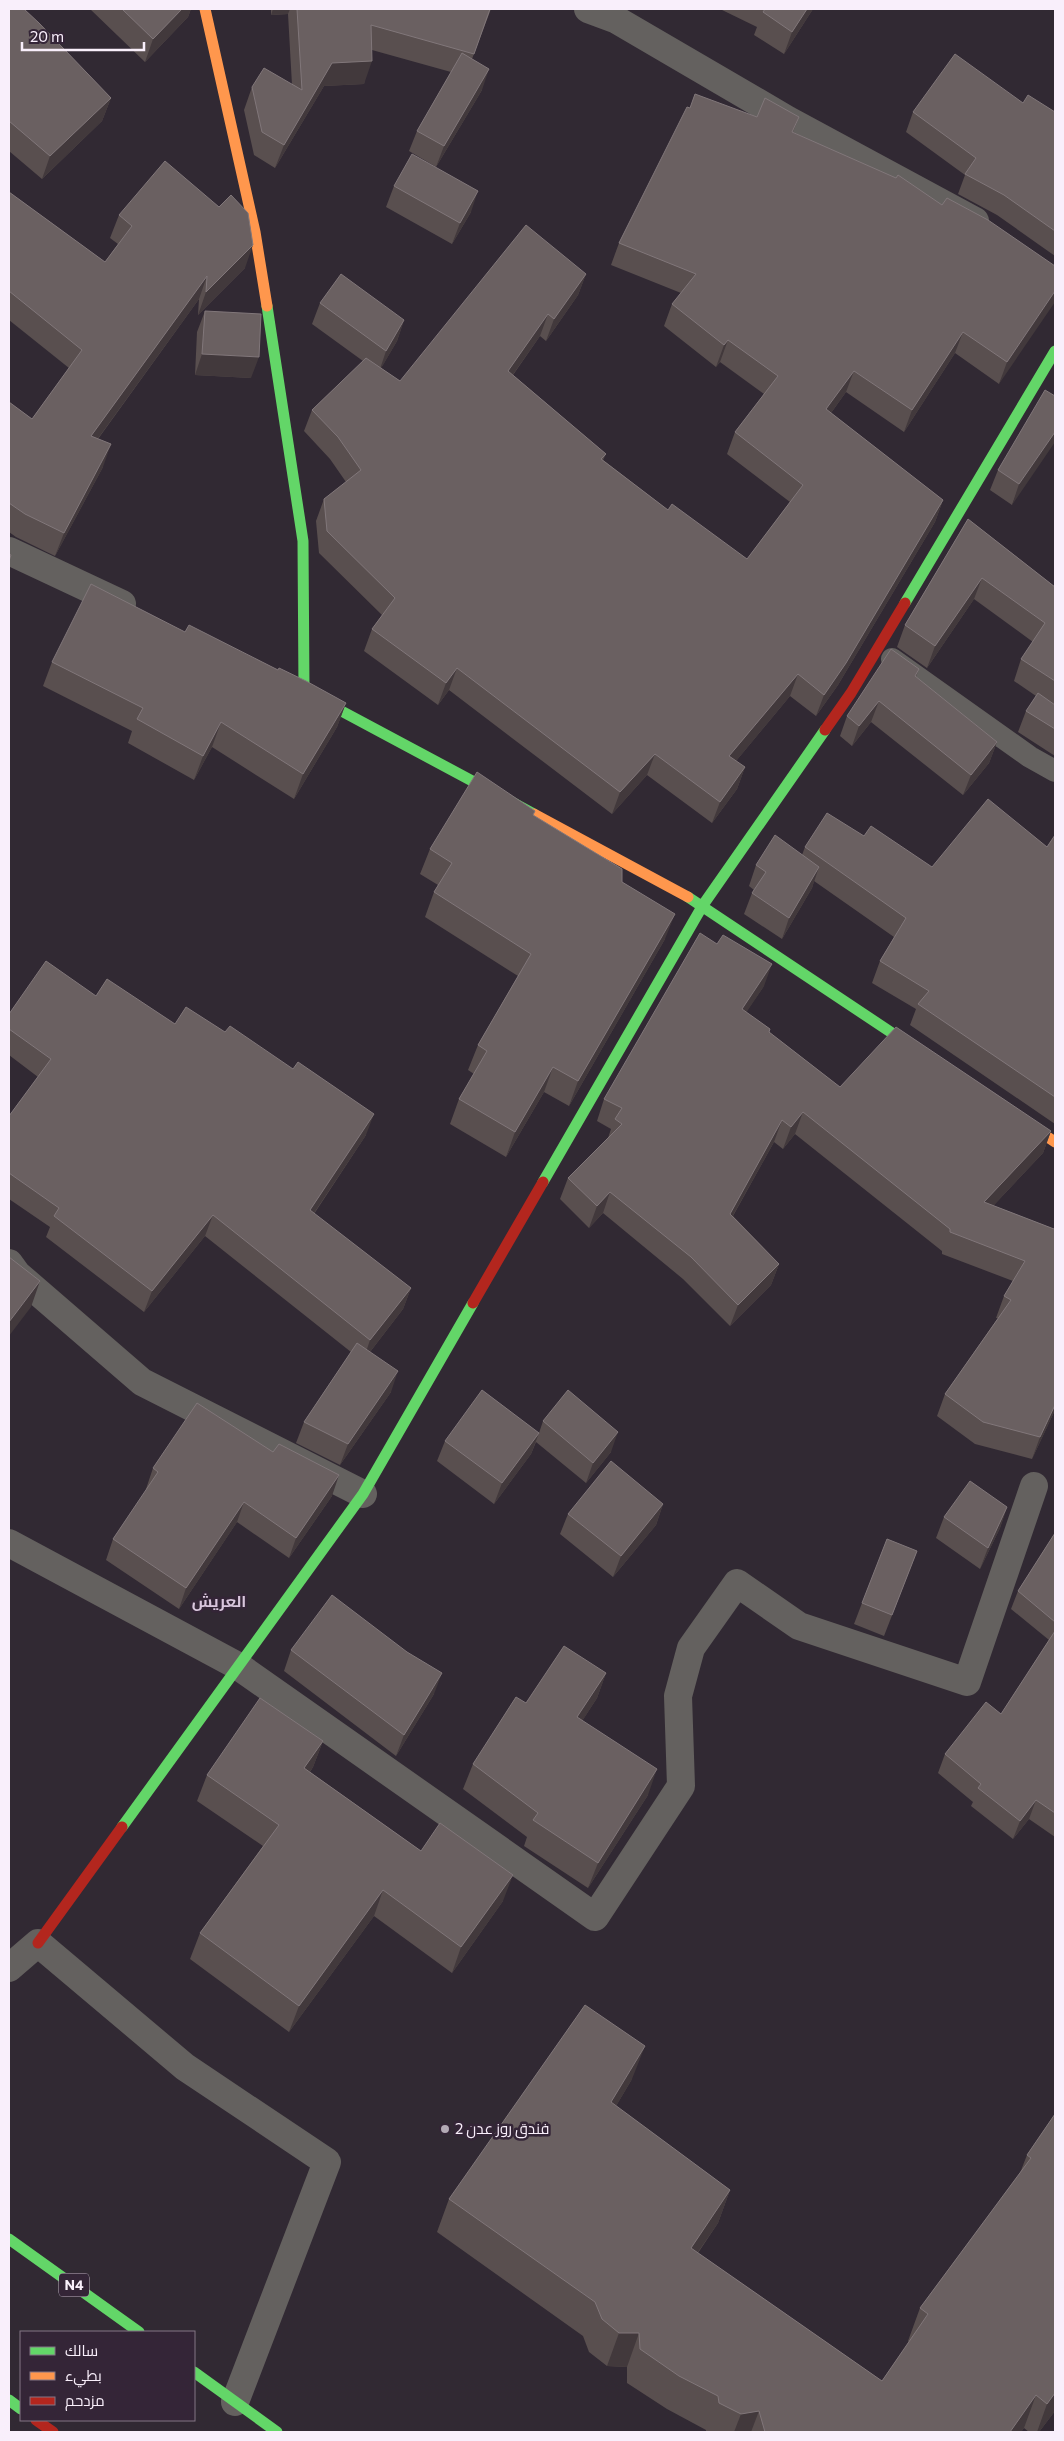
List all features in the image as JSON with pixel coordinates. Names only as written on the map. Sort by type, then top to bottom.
[{"type":"main road","points":[[205,9],[255,232],[303,541],[304,691],[703,905],[932,1060]]},
{"type":"main road","points":[[38,1942],[362,1494],[703,905],[851,692],[1055,351]]},
{"type":"main road","points":[[1006,1109],[1055,1142]]},
{"type":"main road","name":"N4","points":[[9,2239],[138,2331]]},
{"type":"main road","points":[[195,2373],[277,2432]]},
{"type":"main road","points":[[9,2400],[20,2408]]},
{"type":"main road","points":[[37,2421],[53,2432]]},
{"type":"street","points":[[588,9],[615,19],[788,120],[995,233]]},
{"type":"street","points":[[9,551],[143,614]]},
{"type":"street","points":[[278,678],[304,691]]},
{"type":"street","points":[[9,1263],[18,1274],[142,1382],[362,1494]]},
{"type":"street","points":[[9,1543],[238,1666],[595,1917],[681,1786],[678,1696],[691,1648],[737,1583],[799,1626],[967,1682],[1034,1486]]},
{"type":"street","points":[[9,1968],[38,1942],[185,2067],[327,2162],[235,2402]]},
{"type":"lane","points":[[877,649],[1030,757],[1055,771]]},
{"type":"building","points":[[9,9],[24,9],[111,98],[50,156],[9,121]]},
{"type":"building","points":[[122,9],[182,9],[153,39]]},
{"type":"building","points":[[297,9],[490,9],[474,54],[371,25],[372,61],[332,63],[284,145],[262,132],[252,87],[264,68],[302,90]]},
{"type":"building","points":[[765,9],[807,9],[792,32],[763,12]]},
{"type":"building","points":[[462,53],[489,69],[444,146],[417,131]]},
{"type":"building","points":[[955,54],[1023,103],[1028,95],[1055,112],[1055,231],[1004,195],[965,174],[976,158],[913,112]]},
{"type":"building","points":[[695,94],[757,117],[765,98],[799,117],[792,132],[896,178],[898,175],[942,205],[947,198],[988,220],[1055,266],[1055,291],[1007,362],[963,332],[912,410],[854,371],[826,409],[943,500],[846,663],[824,695],[798,674],[729,756],[745,767],[720,802],[655,754],[620,792],[457,668],[446,683],[372,629],[395,598],[327,531],[324,499],[361,470],[338,437],[312,410],[366,358],[400,381],[526,225],[586,274],[554,319],[548,314],[508,371],[606,454],[601,459],[668,510],[672,504],[747,559],[803,485],[735,432],[778,376],[728,340],[724,345],[672,304],[696,274],[619,243],[687,107],[690,108]]},
{"type":"building","points":[[412,154],[478,191],[460,223],[394,186]]},
{"type":"building","points":[[165,161],[219,207],[231,195],[248,213],[253,245],[206,292],[207,276],[91,436],[111,444],[64,533],[25,514],[9,503],[9,402],[32,419],[82,350],[9,291],[9,192],[105,262],[132,226],[119,215]]},
{"type":"building","points":[[341,274],[404,320],[386,351],[320,303]]},
{"type":"building","points":[[205,311],[261,314],[259,357],[202,354]]},
{"type":"building","points":[[1045,390],[1055,396],[1055,432],[1019,484],[998,470]]},
{"type":"building","points":[[968,519],[1055,587],[1055,681],[1021,659],[1045,623],[982,578],[935,646],[905,625]]},
{"type":"building","points":[[91,584],[185,632],[189,625],[278,670],[279,668],[306,681],[346,703],[303,774],[221,722],[203,756],[137,719],[143,708],[52,662]]},
{"type":"building","points":[[891,649],[919,669],[915,676],[997,742],[971,775],[879,701],[859,726],[847,716]]},
{"type":"building","points":[[1038,693],[1055,705],[1055,729],[1026,711]]},
{"type":"building","points":[[477,772],[535,811],[533,815],[622,869],[622,882],[675,914],[578,1081],[553,1067],[515,1132],[459,1099],[487,1051],[478,1045],[531,954],[434,892],[452,863],[430,849]]},
{"type":"building","points":[[988,799],[1047,847],[1055,835],[1055,1097],[918,1004],[929,991],[880,961],[906,918],[805,847],[827,813],[864,836],[871,826],[932,867]]},
{"type":"building","points":[[775,835],[819,867],[789,918],[752,893],[766,872],[756,865]]},
{"type":"building","points":[[700,933],[717,944],[723,935],[772,964],[742,1009],[770,1029],[769,1032],[840,1087],[896,1027],[1051,1131],[984,1202],[1054,1229],[1055,1227],[1055,1405],[1040,1437],[983,1422],[945,1394],[1011,1300],[1004,1296],[1025,1261],[950,1232],[950,1229],[803,1112],[791,1127],[782,1120],[730,1214],[779,1264],[738,1305],[691,1257],[610,1192],[597,1206],[568,1178],[622,1124],[615,1119],[622,1108],[604,1099]]},
{"type":"building","points":[[46,961],[96,996],[107,979],[175,1024],[186,1007],[225,1032],[230,1026],[293,1069],[298,1062],[374,1114],[310,1210],[411,1288],[370,1340],[213,1215],[152,1291],[54,1216],[59,1208],[9,1173],[9,1116],[51,1059],[9,1029],[9,1014]]},
{"type":"building","points":[[9,1257],[40,1281],[9,1322]]},
{"type":"building","points":[[357,1343],[398,1371],[348,1444],[304,1422]]},
{"type":"building","points":[[482,1390],[539,1433],[502,1483],[445,1441]]},
{"type":"building","points":[[568,1390],[618,1432],[593,1463],[543,1421]]},
{"type":"building","points":[[197,1403],[273,1452],[279,1444],[339,1475],[296,1538],[244,1502],[186,1588],[113,1539],[158,1472],[153,1468]]},
{"type":"building","points":[[611,1461],[663,1504],[621,1556],[568,1514]]},
{"type":"building","points":[[970,1481],[1007,1507],[988,1548],[944,1517]]},
{"type":"building","points":[[1055,1533],[1055,1622],[1018,1591]]},
{"type":"building","points":[[887,1539],[917,1551],[892,1615],[862,1603]]},
{"type":"building","points":[[332,1595],[407,1652],[442,1673],[404,1735],[291,1650]]},
{"type":"building","points":[[1055,1631],[1055,1813],[1036,1800],[1020,1821],[978,1788],[981,1784],[945,1754],[986,1702],[1001,1714]]},
{"type":"building","points":[[564,1646],[606,1673],[577,1717],[657,1769],[598,1863],[533,1820],[538,1813],[473,1764],[516,1697],[526,1703]]},
{"type":"building","points":[[260,1698],[323,1741],[304,1768],[421,1851],[440,1823],[513,1875],[461,1947],[383,1890],[299,2006],[200,1933],[279,1825],[207,1775]]},
{"type":"building","points":[[585,2005],[645,2046],[611,2102],[730,2190],[691,2248],[882,2381],[928,2314],[920,2308],[1031,2158],[1027,2155],[1055,2114],[1055,2393],[1047,2404],[1036,2395],[1010,2432],[765,2432],[759,2411],[741,2414],[719,2403],[718,2396],[679,2376],[640,2349],[639,2333],[619,2333],[602,2319],[595,2302],[449,2199]]},
{"type":"traffic: fast","points":[[267,306],[303,541],[304,691],[534,814]]},
{"type":"traffic: fast","points":[[905,603],[1055,351]]},
{"type":"traffic: fast","points":[[543,1182],[703,905],[825,730]]},
{"type":"traffic: fast","points":[[688,897],[922,1053]]},
{"type":"traffic: fast","points":[[122,1827],[363,1494],[473,1303]]},
{"type":"traffic: fast","points":[[9,2239],[138,2331]]},
{"type":"traffic: fast","points":[[195,2373],[277,2432]]},
{"type":"traffic: fast","points":[[9,2400],[20,2408]]},
{"type":"traffic: slow","points":[[205,9],[255,232],[267,306]]},
{"type":"traffic: slow","points":[[534,814],[688,897]]},
{"type":"traffic: slow","points":[[1018,1117],[1055,1142]]},
{"type":"traffic: jam","points":[[825,730],[851,693],[905,603]]},
{"type":"traffic: jam","points":[[473,1303],[543,1182]]},
{"type":"traffic: jam","points":[[38,1943],[122,1827]]},
{"type":"traffic: jam","points":[[37,2421],[53,2432]]},
{"type":"place","name":"فندق روز عدن 2","points":[[445,2129]]},
{"type":"district","name":"العريش","points":[[219,1601]]}]
